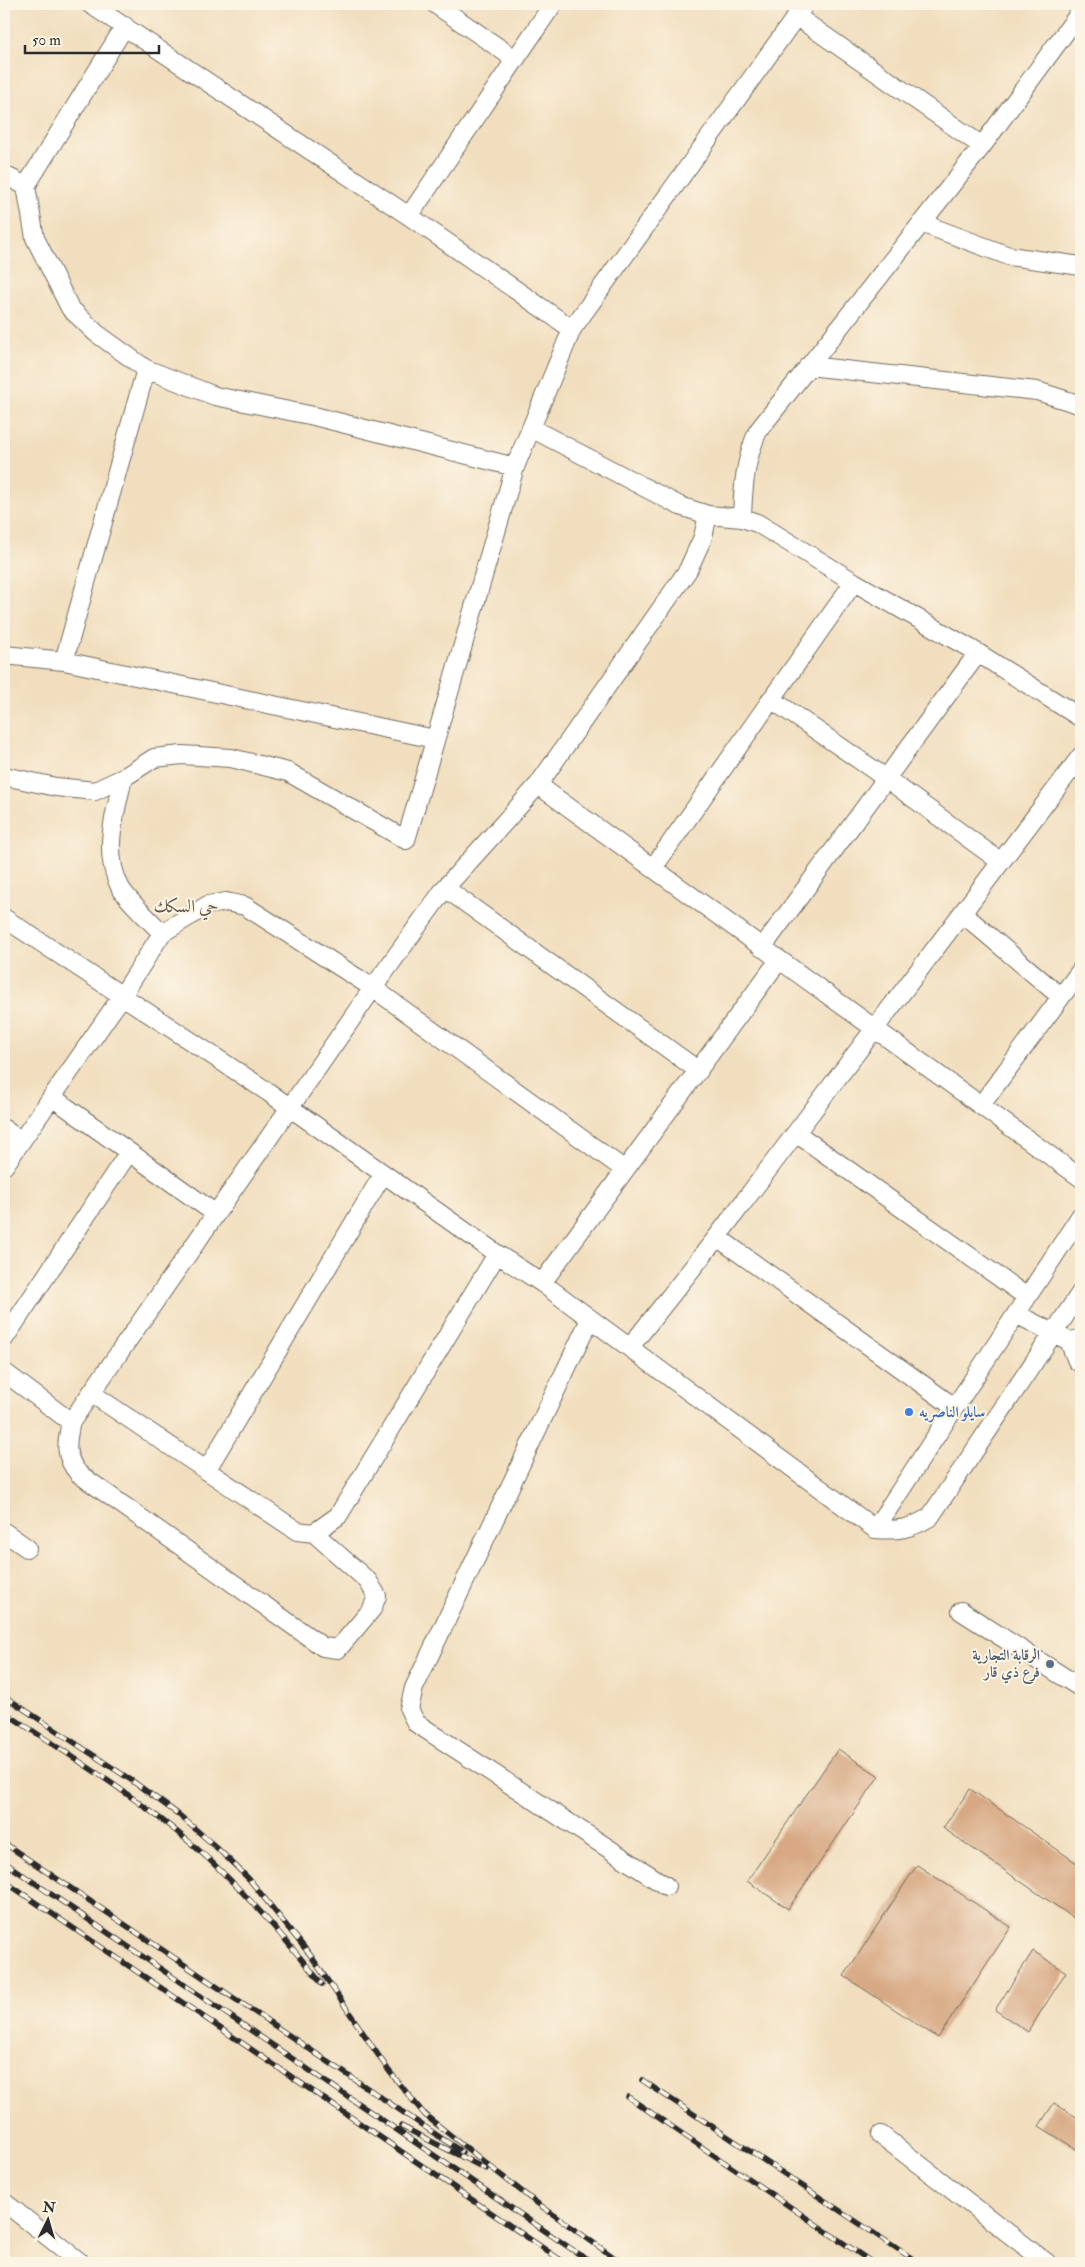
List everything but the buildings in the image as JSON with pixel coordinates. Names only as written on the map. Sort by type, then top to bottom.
[{"type":"street","points":[[90,4],[409,216],[572,329]]},
{"type":"street","points":[[435,4],[516,59]]},
{"type":"street","points":[[409,216],[553,4]]},
{"type":"street","points":[[4,776],[56,787],[95,791],[124,778],[154,758],[182,755],[231,758],[288,772],[406,840],[515,467],[572,329],[801,10],[982,146]]},
{"type":"street","points":[[742,518],[744,484],[750,449],[758,431],[982,146],[1081,11]]},
{"type":"street","points":[[125,26],[26,186],[35,238],[70,308],[96,333],[146,369],[215,396],[314,416],[515,467]]},
{"type":"street","points":[[4,175],[26,186]]},
{"type":"street","points":[[921,223],[1009,256],[1081,266]]},
{"type":"street","points":[[808,366],[1037,391],[1081,405]]},
{"type":"street","points":[[64,661],[146,369]]},
{"type":"street","points":[[531,428],[680,506],[708,515],[742,518],[757,523],[854,582],[978,653],[1081,718]]},
{"type":"street","points":[[91,1393],[296,1531],[314,1533],[368,1582],[377,1596],[372,1609],[338,1649],[323,1647],[79,1474],[70,1463],[67,1441],[71,1422],[91,1393],[290,1108],[373,988],[446,888],[538,785],[688,570],[703,537],[708,515]]},
{"type":"street","points":[[652,868],[854,582]]},
{"type":"street","points":[[762,948],[978,653]]},
{"type":"street","points":[[4,656],[64,661],[435,739]]},
{"type":"street","points":[[771,700],[887,779],[1001,862]]},
{"type":"street","points":[[630,1347],[717,1237],[1081,756]]},
{"type":"street","points":[[124,778],[112,830],[110,855],[121,888],[162,933]]},
{"type":"street","points":[[538,785],[1081,1178]]},
{"type":"street","points":[[446,888],[699,1072]]},
{"type":"street","points":[[4,1166],[122,996],[162,933],[208,906],[226,902],[245,906],[373,988],[625,1170]]},
{"type":"street","points":[[962,913],[1061,997]]},
{"type":"street","points":[[4,918],[290,1108],[542,1283],[875,1529],[893,1530],[914,1527],[930,1517],[1068,1338],[1081,1292]]},
{"type":"street","points":[[542,1283],[699,1072],[779,960]]},
{"type":"street","points":[[980,1105],[1081,970]]},
{"type":"street","points":[[52,1097],[216,1214]]},
{"type":"street","points":[[4,1130],[21,1141]]},
{"type":"street","points":[[796,1133],[1027,1297]]},
{"type":"street","points":[[4,1339],[129,1152]]},
{"type":"street","points":[[206,1471],[383,1174]]},
{"type":"street","points":[[875,1529],[1081,1215]]},
{"type":"street","points":[[717,1237],[954,1407]]},
{"type":"street","points":[[314,1533],[338,1516],[498,1254]]},
{"type":"street","points":[[1016,1314],[1068,1338],[1077,1361],[1081,1363]]},
{"type":"street","points":[[590,1319],[414,1688],[409,1709],[416,1723],[666,1886]]},
{"type":"street","points":[[4,1372],[71,1422]]},
{"type":"street","points":[[4,1532],[27,1548]]},
{"type":"street","points":[[961,1611],[1081,1688]]},
{"type":"street","points":[[881,2135],[1047,2263]]},
{"type":"street","points":[[4,2202],[81,2263]]},
{"type":"railway","points":[[4,1696],[131,1780],[178,1814],[216,1847],[249,1879],[311,1956],[389,2071],[425,2115],[530,2198],[622,2263]]},
{"type":"railway","points":[[4,1712],[124,1792],[193,1845],[260,1912],[322,1984]]},
{"type":"railway","points":[[4,1843],[462,2152]]},
{"type":"railway","points":[[4,1862],[592,2263]]},
{"type":"railway","points":[[4,1881],[565,2263]]},
{"type":"railway","points":[[642,2080],[919,2263]]},
{"type":"railway","points":[[628,2097],[873,2263]]},
{"type":"railway","points":[[401,2126],[486,2169]]},
{"type":"place","name":"سايلو الناصريه","points":[[909,1412]]},
{"type":"place","name":"الرقابة التجارية فرع ذي قار","points":[[1050,1664]]},
{"type":"district","name":"حي السكك","points":[[186,906]]}]
